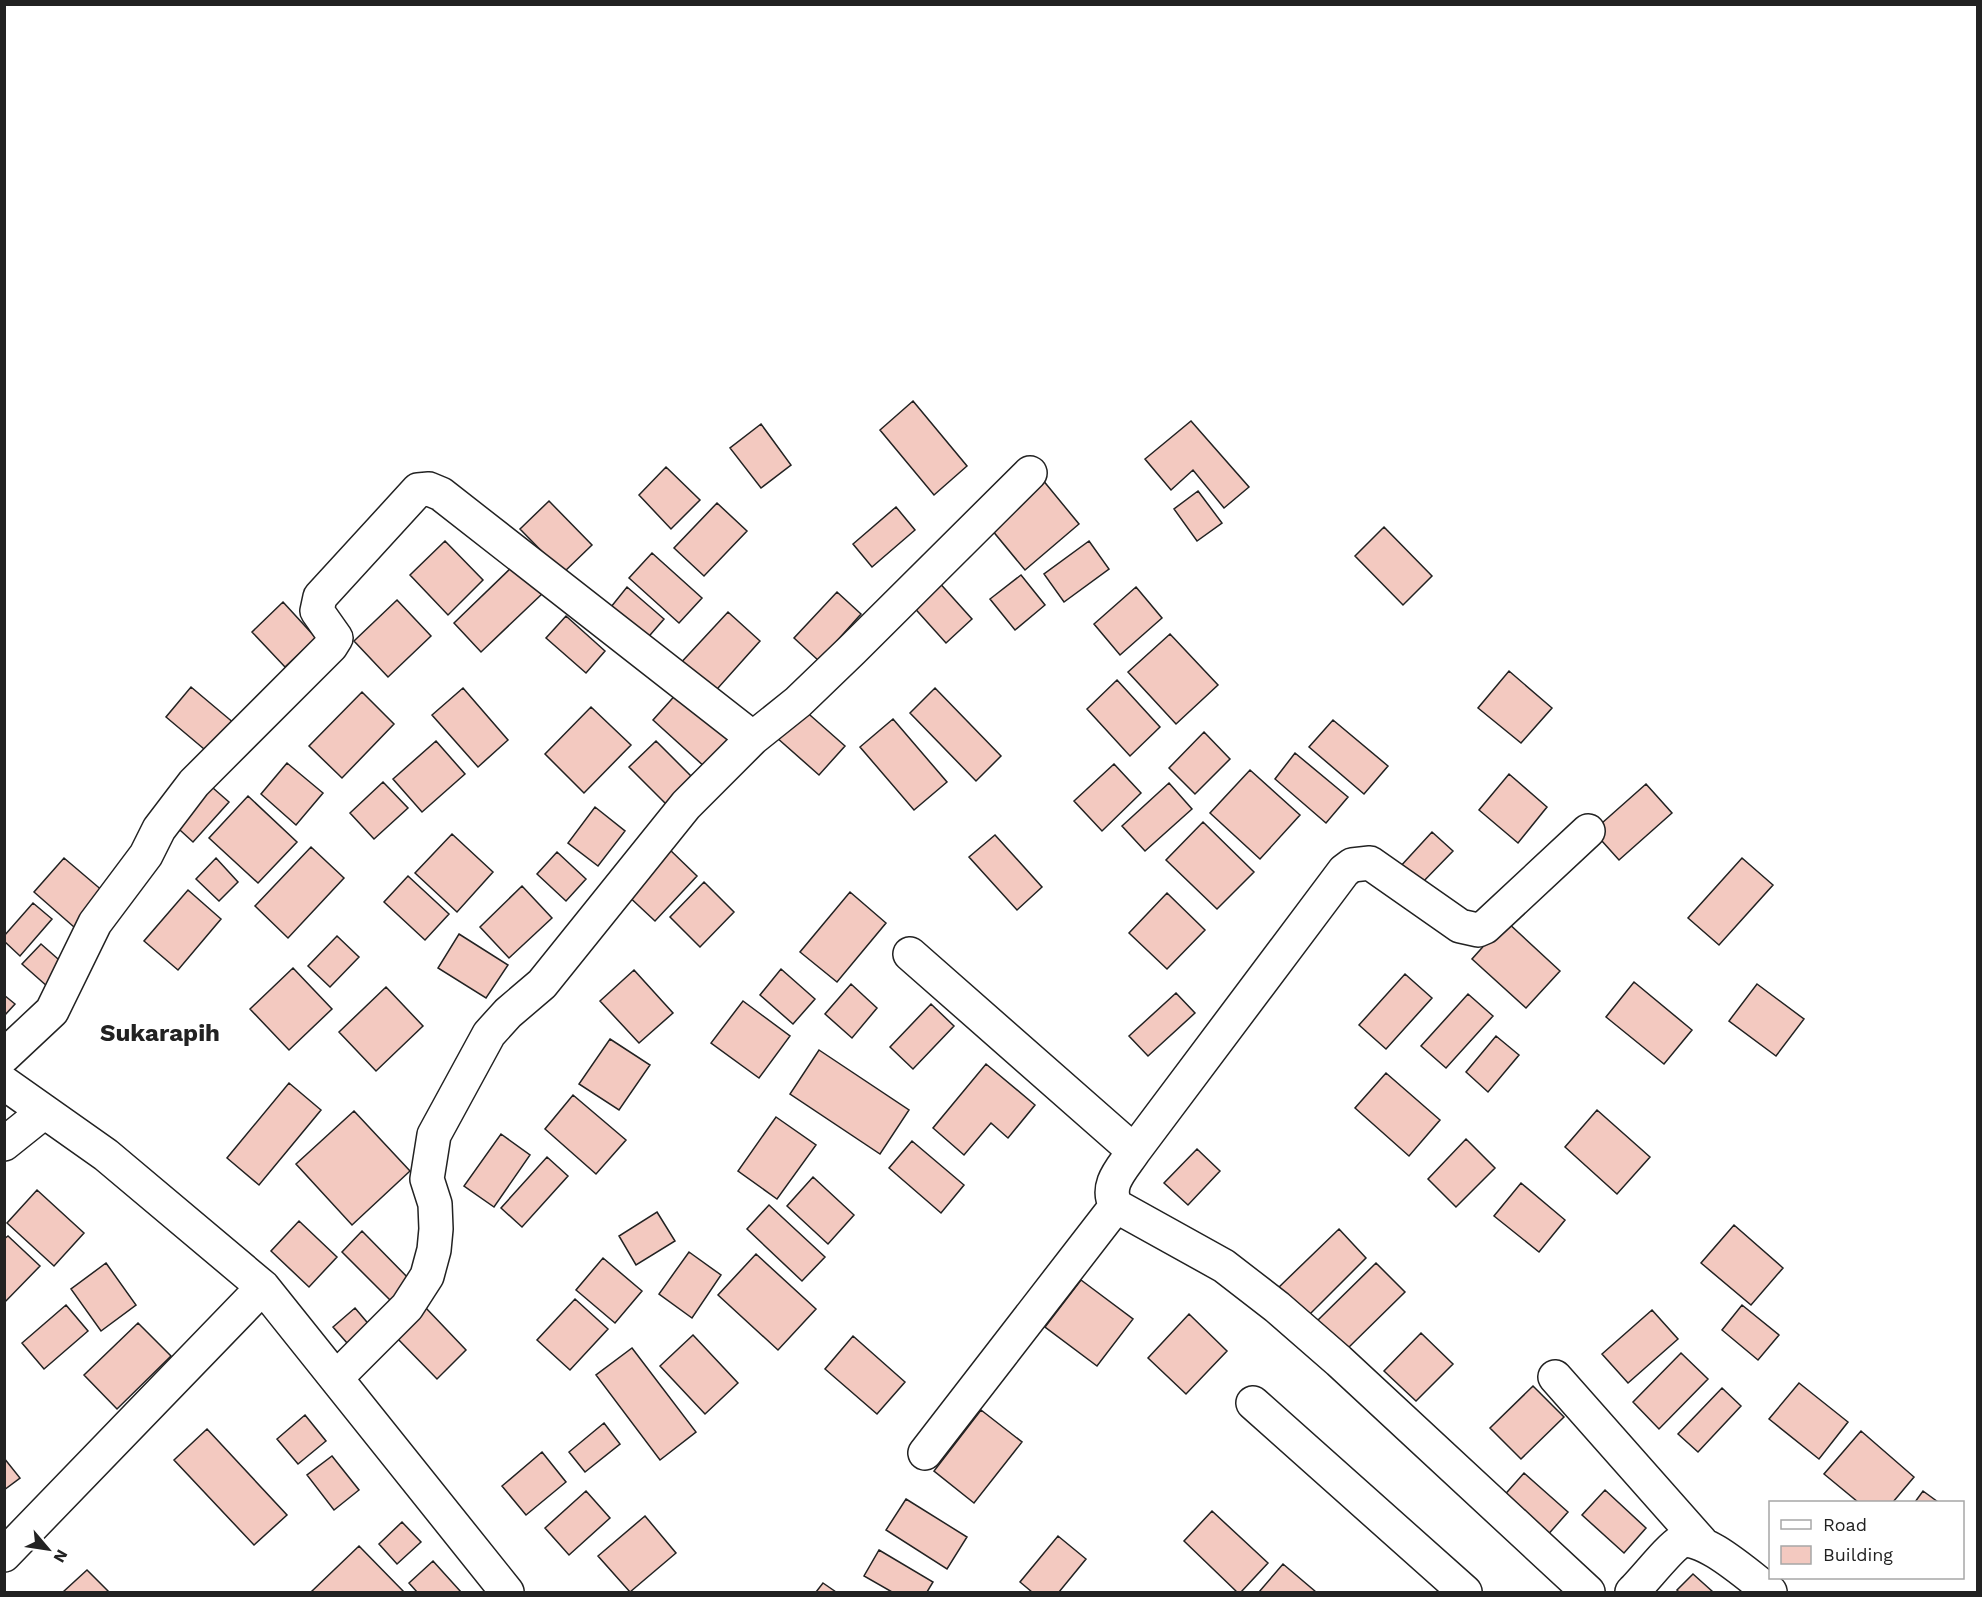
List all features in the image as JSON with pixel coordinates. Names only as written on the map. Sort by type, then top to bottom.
[{"type":"street","points":[[336,1378],[407,1307],[427,1276],[434,1250],[436,1228],[435,1204],[427,1179],[434,1135],[489,1034],[508,1013],[542,984],[686,805],[753,738],[806,694],[1030,473]]},
{"type":"street","points":[[4,1056],[52,1011],[95,923],[146,855],[159,829],[194,783],[331,646],[336,638],[320,617],[317,605],[320,597],[418,490],[429,489],[441,494],[753,738]]},
{"type":"street","points":[[1588,831],[1485,927],[1478,930],[1460,926],[1370,863],[1352,865],[1344,871],[1134,1151],[1114,1181],[1112,1199],[1116,1206],[1224,1266],[1277,1307],[1355,1376],[1588,1593]]},
{"type":"street","points":[[910,954],[1134,1151]]},
{"type":"street","points":[[4,1083],[106,1155],[263,1287],[507,1593]]},
{"type":"street","points":[[4,1144],[44,1112]]},
{"type":"street","points":[[925,1453],[1116,1206]]},
{"type":"street","points":[[4,1555],[263,1287]]},
{"type":"street","points":[[1555,1377],[1701,1542],[1770,1593]]},
{"type":"street","points":[[1253,1403],[1465,1593]]},
{"type":"street","points":[[1632,1593],[1678,1543],[1693,1540],[1701,1542]]},
{"type":"building","points":[[913,401],[967,466],[934,495],[880,430]]},
{"type":"building","points":[[1191,421],[1249,487],[1224,508],[1193,470],[1171,490],[1145,459]]},
{"type":"building","points":[[761,424],[791,465],[761,488],[730,448]]},
{"type":"building","points":[[666,467],[700,500],[671,529],[639,495]]},
{"type":"building","points":[[1042,479],[1079,524],[1025,570],[987,524]]},
{"type":"building","points":[[1198,491],[1222,523],[1197,541],[1174,509]]},
{"type":"building","points":[[549,501],[592,545],[563,573],[520,529]]},
{"type":"building","points":[[717,503],[747,531],[704,576],[674,548]]},
{"type":"building","points":[[896,507],[915,530],[872,567],[853,544]]},
{"type":"building","points":[[1384,527],[1432,576],[1403,605],[1355,556]]},
{"type":"building","points":[[445,541],[483,580],[448,615],[410,575]]},
{"type":"building","points":[[1089,541],[1109,569],[1064,602],[1044,574]]},
{"type":"building","points":[[652,553],[702,598],[679,623],[629,578]]},
{"type":"building","points":[[515,564],[543,593],[481,652],[454,623]]},
{"type":"building","points":[[1021,575],[1045,605],[1015,630],[990,599]]},
{"type":"building","points":[[936,579],[972,619],[946,643],[910,603]]},
{"type":"building","points":[[627,587],[664,619],[644,642],[607,612]]},
{"type":"building","points":[[1136,587],[1162,618],[1120,655],[1094,624]]},
{"type":"building","points":[[837,592],[861,614],[819,661],[794,638]]},
{"type":"building","points":[[397,600],[431,636],[388,677],[354,641]]},
{"type":"building","points":[[283,602],[316,638],[285,667],[252,632]]},
{"type":"building","points":[[728,612],[760,641],[710,697],[677,667]]},
{"type":"building","points":[[566,616],[605,651],[586,673],[546,638]]},
{"type":"building","points":[[1170,634],[1218,685],[1176,724],[1128,672]]},
{"type":"building","points":[[1509,671],[1552,708],[1521,743],[1478,708]]},
{"type":"building","points":[[1117,680],[1160,727],[1130,756],[1087,709]]},
{"type":"building","points":[[191,687],[235,724],[210,754],[166,717]]},
{"type":"building","points":[[463,688],[508,740],[478,767],[432,715]]},
{"type":"building","points":[[935,688],[1001,756],[976,781],[910,713]]},
{"type":"building","points":[[679,691],[732,738],[706,768],[653,720]]},
{"type":"building","points":[[362,692],[394,724],[342,778],[309,746]]},
{"type":"building","points":[[591,707],[631,745],[584,793],[545,754]]},
{"type":"building","points":[[802,708],[845,746],[819,775],[776,737]]},
{"type":"building","points":[[893,719],[947,782],[914,810],[860,747]]},
{"type":"building","points":[[1333,720],[1388,766],[1364,794],[1309,747]]},
{"type":"building","points":[[1204,732],[1230,759],[1195,794],[1169,768]]},
{"type":"building","points":[[436,741],[465,774],[422,812],[393,779]]},
{"type":"building","points":[[656,741],[694,779],[668,806],[629,767]]},
{"type":"building","points":[[1295,753],[1348,797],[1326,823],[1275,779]]},
{"type":"building","points":[[287,763],[323,793],[296,825],[261,794]]},
{"type":"building","points":[[1114,764],[1141,793],[1102,831],[1074,801]]},
{"type":"building","points":[[1250,770],[1300,815],[1260,859],[1210,813]]},
{"type":"building","points":[[1509,774],[1547,807],[1518,843],[1479,810]]},
{"type":"building","points":[[205,781],[229,802],[193,842],[169,820]]},
{"type":"building","points":[[383,782],[408,808],[374,839],[350,813]]},
{"type":"building","points":[[1169,783],[1192,809],[1145,851],[1122,826]]},
{"type":"building","points":[[1646,784],[1672,813],[1619,860],[1593,831]]},
{"type":"building","points":[[248,796],[297,842],[258,883],[209,838]]},
{"type":"building","points":[[595,807],[625,831],[598,866],[568,843]]},
{"type":"building","points":[[1203,822],[1254,872],[1217,909],[1166,860]]},
{"type":"building","points":[[1432,832],[1453,851],[1419,886],[1399,868]]},
{"type":"building","points":[[452,834],[493,872],[457,912],[415,873]]},
{"type":"building","points":[[995,835],[1042,887],[1017,910],[969,857]]},
{"type":"building","points":[[311,847],[344,878],[288,938],[255,906]]},
{"type":"building","points":[[667,847],[697,876],[655,921],[624,892]]},
{"type":"building","points":[[557,852],[586,879],[566,901],[537,874]]},
{"type":"building","points":[[64,858],[104,892],[74,927],[34,892]]},
{"type":"building","points":[[216,858],[238,882],[219,901],[196,879]]},
{"type":"building","points":[[1742,858],[1773,885],[1719,945],[1688,918]]},
{"type":"building","points":[[408,876],[449,914],[425,940],[384,902]]},
{"type":"building","points":[[704,882],[734,912],[700,947],[670,917]]},
{"type":"building","points":[[522,886],[552,918],[509,958],[480,927]]},
{"type":"building","points":[[188,890],[221,919],[178,970],[144,941]]},
{"type":"building","points":[[850,892],[886,923],[837,982],[800,952]]},
{"type":"building","points":[[1167,893],[1205,930],[1167,969],[1129,933]]},
{"type":"building","points":[[33,903],[52,919],[20,956],[4,941],[4,936]]},
{"type":"building","points":[[1506,921],[1560,971],[1526,1008],[1472,959]]},
{"type":"building","points":[[459,934],[508,965],[486,998],[438,968]]},
{"type":"building","points":[[337,936],[359,957],[330,987],[308,966]]},
{"type":"building","points":[[41,944],[66,966],[48,987],[22,964]]},
{"type":"building","points":[[293,968],[332,1009],[289,1050],[250,1009]]},
{"type":"building","points":[[781,969],[815,999],[793,1024],[760,995]]},
{"type":"building","points":[[634,970],[673,1013],[639,1043],[600,1001]]},
{"type":"building","points":[[1405,974],[1432,998],[1386,1049],[1359,1025]]},
{"type":"building","points":[[1634,982],[1692,1030],[1664,1064],[1606,1017]]},
{"type":"building","points":[[851,984],[877,1008],[852,1038],[825,1014]]},
{"type":"building","points":[[1757,984],[1804,1019],[1776,1056],[1729,1021]]},
{"type":"building","points":[[386,987],[423,1026],[376,1071],[339,1032]]},
{"type":"building","points":[[1176,993],[1195,1013],[1148,1056],[1129,1036]]},
{"type":"building","points":[[1468,994],[1493,1016],[1446,1068],[1421,1046]]},
{"type":"building","points":[[4,995],[15,1004],[4,1016]]},
{"type":"building","points":[[743,1001],[790,1036],[759,1078],[711,1043]]},
{"type":"building","points":[[931,1004],[954,1026],[913,1069],[890,1047]]},
{"type":"building","points":[[1496,1036],[1519,1055],[1488,1092],[1466,1072]]},
{"type":"building","points":[[610,1039],[650,1065],[619,1110],[579,1084]]},
{"type":"building","points":[[819,1050],[909,1110],[880,1154],[790,1094]]},
{"type":"building","points":[[986,1064],[1035,1105],[1008,1138],[991,1123],[964,1155],[933,1128]]},
{"type":"building","points":[[1386,1073],[1440,1120],[1409,1156],[1355,1108]]},
{"type":"building","points":[[289,1083],[321,1110],[259,1185],[227,1158]]},
{"type":"building","points":[[573,1095],[626,1140],[596,1174],[545,1129]]},
{"type":"building","points":[[1597,1110],[1650,1157],[1617,1194],[1565,1147]]},
{"type":"building","points":[[354,1111],[410,1171],[352,1225],[296,1164]]},
{"type":"building","points":[[776,1117],[816,1145],[777,1199],[738,1171]]},
{"type":"building","points":[[501,1134],[530,1155],[494,1207],[464,1186]]},
{"type":"building","points":[[1466,1139],[1495,1168],[1456,1207],[1428,1179]]},
{"type":"building","points":[[912,1141],[964,1185],[941,1213],[889,1168]]},
{"type":"building","points":[[1197,1149],[1220,1171],[1188,1205],[1164,1183]]},
{"type":"building","points":[[547,1157],[568,1176],[522,1227],[501,1208]]},
{"type":"building","points":[[813,1177],[854,1215],[828,1244],[787,1206]]},
{"type":"building","points":[[1521,1183],[1565,1220],[1539,1252],[1494,1216]]},
{"type":"building","points":[[37,1190],[84,1233],[54,1266],[7,1223]]},
{"type":"building","points":[[769,1205],[825,1257],[802,1281],[747,1229]]},
{"type":"building","points":[[657,1212],[675,1241],[636,1265],[619,1236]]},
{"type":"building","points":[[299,1221],[337,1257],[309,1287],[271,1251]]},
{"type":"building","points":[[1734,1225],[1783,1268],[1751,1305],[1701,1263]]},
{"type":"building","points":[[1339,1229],[1366,1258],[1306,1318],[1278,1288]]},
{"type":"building","points":[[362,1231],[415,1285],[395,1305],[342,1252]]},
{"type":"building","points":[[8,1236],[40,1266],[4,1303],[4,1239]]},
{"type":"building","points":[[689,1252],[721,1275],[692,1318],[659,1294]]},
{"type":"building","points":[[756,1254],[816,1309],[778,1350],[718,1295]]},
{"type":"building","points":[[603,1258],[642,1291],[615,1323],[576,1290]]},
{"type":"building","points":[[106,1263],[136,1305],[101,1331],[71,1289]]},
{"type":"building","points":[[1376,1263],[1405,1292],[1346,1350],[1317,1321]]},
{"type":"building","points":[[1081,1280],[1133,1319],[1097,1366],[1045,1327]]},
{"type":"building","points":[[575,1299],[608,1329],[570,1370],[537,1340]]},
{"type":"building","points":[[66,1305],[88,1331],[44,1369],[22,1343]]},
{"type":"building","points":[[1742,1305],[1779,1335],[1758,1360],[1722,1330]]},
{"type":"building","points":[[425,1307],[466,1350],[437,1379],[395,1336]]},
{"type":"building","points":[[355,1308],[377,1334],[355,1352],[333,1327]]},
{"type":"building","points":[[1652,1310],[1678,1339],[1628,1383],[1602,1354]]},
{"type":"building","points":[[1189,1314],[1227,1351],[1186,1394],[1148,1358]]},
{"type":"building","points":[[138,1323],[171,1356],[117,1409],[84,1375]]},
{"type":"building","points":[[1421,1333],[1453,1364],[1416,1401],[1384,1371]]},
{"type":"building","points":[[693,1335],[738,1383],[705,1414],[660,1366]]},
{"type":"building","points":[[853,1336],[905,1382],[877,1414],[825,1369]]},
{"type":"building","points":[[632,1348],[696,1432],[660,1460],[596,1375]]},
{"type":"building","points":[[1681,1353],[1708,1379],[1659,1429],[1633,1402]]},
{"type":"building","points":[[1799,1383],[1848,1422],[1819,1459],[1769,1419]]},
{"type":"building","points":[[1533,1386],[1564,1417],[1521,1459],[1490,1428]]},
{"type":"building","points":[[1722,1388],[1741,1406],[1698,1452],[1678,1434]]},
{"type":"building","points":[[981,1410],[1022,1442],[974,1503],[934,1471]]},
{"type":"building","points":[[305,1415],[326,1441],[298,1464],[277,1439]]},
{"type":"building","points":[[604,1423],[620,1444],[585,1472],[569,1452]]},
{"type":"building","points":[[207,1429],[287,1515],[254,1545],[174,1460]]},
{"type":"building","points":[[1861,1431],[1914,1477],[1894,1501],[1857,1501],[1824,1474]]},
{"type":"building","points":[[542,1452],[566,1482],[526,1515],[502,1486]]},
{"type":"building","points":[[332,1456],[359,1490],[334,1510],[307,1475]]},
{"type":"building","points":[[4,1458],[20,1478],[4,1490]]},
{"type":"building","points":[[1524,1473],[1568,1512],[1545,1538],[1501,1499]]},
{"type":"building","points":[[1605,1490],[1646,1528],[1624,1553],[1582,1515]]},
{"type":"building","points":[[586,1491],[610,1518],[569,1555],[545,1528]]},
{"type":"building","points":[[1923,1491],[1937,1501],[1916,1501]]},
{"type":"building","points":[[906,1499],[967,1537],[947,1569],[886,1530]]},
{"type":"building","points":[[1212,1511],[1268,1563],[1241,1592],[1237,1592],[1184,1541]]},
{"type":"building","points":[[645,1516],[676,1553],[630,1592],[598,1556]]},
{"type":"building","points":[[402,1522],[421,1542],[397,1564],[379,1544]]},
{"type":"building","points":[[1058,1536],[1086,1559],[1059,1592],[1032,1592],[1020,1582]]},
{"type":"building","points":[[359,1546],[404,1592],[311,1592]]},
{"type":"building","points":[[879,1550],[933,1582],[927,1592],[892,1592],[864,1576]]},
{"type":"building","points":[[433,1561],[461,1592],[417,1592],[409,1583]]},
{"type":"building","points":[[1283,1564],[1316,1592],[1259,1592]]},
{"type":"building","points":[[87,1570],[109,1592],[63,1592]]},
{"type":"building","points":[[1693,1574],[1713,1592],[1679,1592],[1677,1590]]},
{"type":"building","points":[[823,1583],[836,1592],[816,1592]]},
{"type":"district","name":"Sukarapih","points":[[160,1033]]}]
